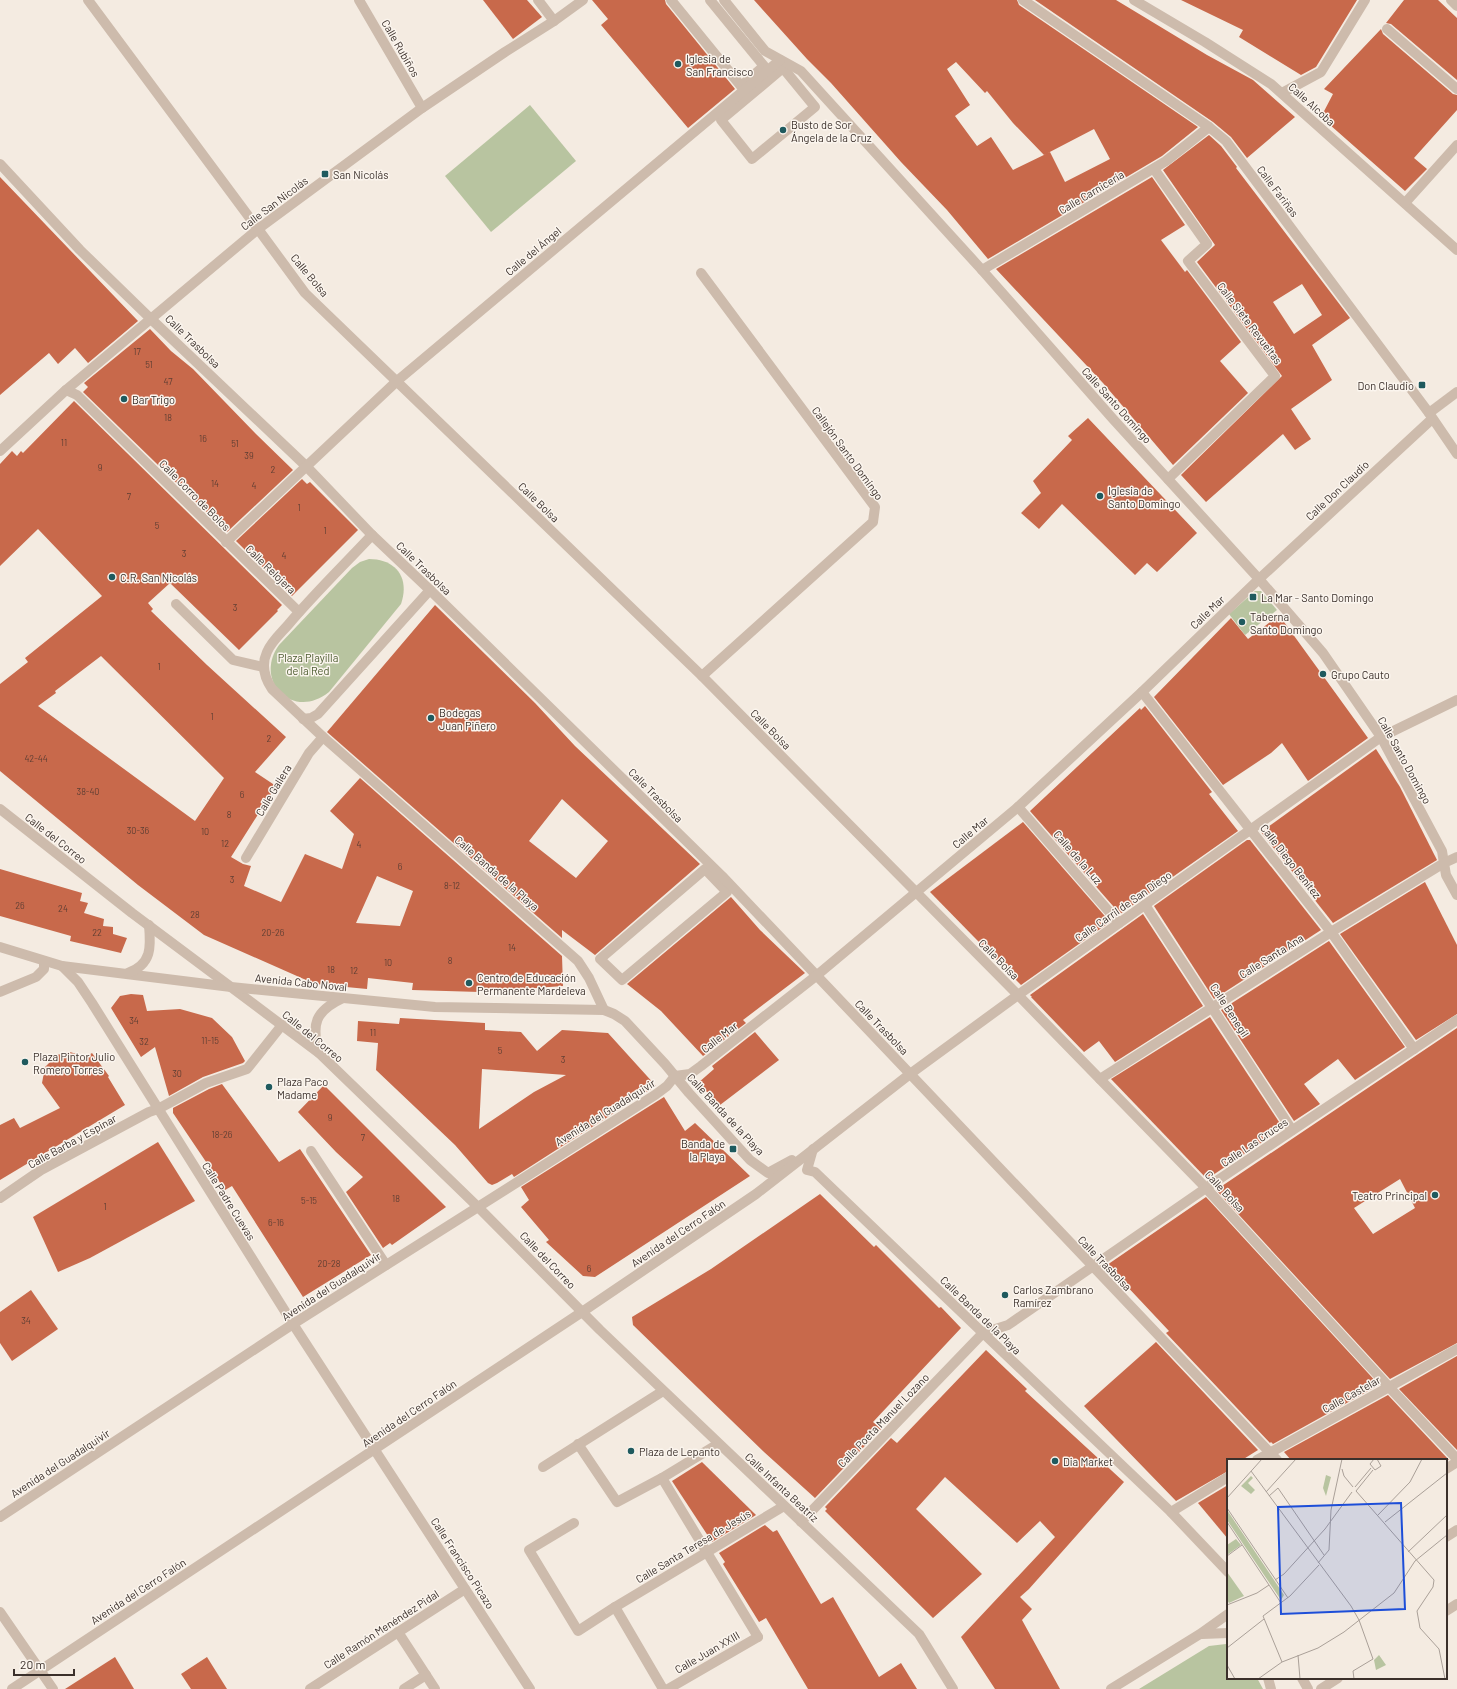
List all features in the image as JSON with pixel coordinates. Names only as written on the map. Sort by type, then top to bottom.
[{"type":"street","name":"Calle Bolsa","points":[[88,0],[305,293],[702,676],[1018,995],[1206,1188],[1457,1461]]},
{"type":"street","name":"Calle Rubiños","points":[[359,0],[422,108]]},
{"type":"street","points":[[538,0],[554,21]]},
{"type":"street","name":"Calle San Nicolás","points":[[0,452],[66,390],[258,229],[422,108],[554,21],[583,0]]},
{"type":"street","points":[[671,0],[741,86],[764,66],[710,0]]},
{"type":"street","name":"Calle Santo Domingo","points":[[724,0],[765,51],[801,71],[982,270],[1113,419],[1259,579],[1323,653],[1381,737],[1442,851],[1446,875],[1457,895]]},
{"type":"street","name":"Calle Fariñas","points":[[1023,0],[1208,127],[1226,142],[1457,454]]},
{"type":"street","name":"Calle Alcoba","points":[[1134,0],[1205,42],[1271,84],[1457,250]]},
{"type":"street","points":[[1282,93],[1321,72],[1365,0]]},
{"type":"street","points":[[1451,0],[1457,6]]},
{"type":"street","points":[[1387,29],[1457,89]]},
{"type":"street","name":"Calle del Ángel","points":[[306,466],[397,382],[780,60]]},
{"type":"street","points":[[783,68],[815,107],[752,159],[721,120],[783,68]]},
{"type":"street","name":"Calle Carnicería","points":[[982,270],[1154,169],[1208,127]]},
{"type":"street","points":[[1405,203],[1457,145]]},
{"type":"street","name":"Calle Trasbolsa","points":[[0,164],[80,250],[306,466],[372,535],[722,876],[1276,1459]]},
{"type":"street","name":"Calle Siete Revueltas","points":[[1154,169],[1207,244],[1188,261],[1275,376],[1168,479]]},
{"type":"street","name":"Callejón Santo Domingo","points":[[701,273],[875,506],[873,522],[702,676]]},
{"type":"street","name":"Calle Corro de Bolos","points":[[66,390],[77,395],[226,542],[306,466]]},
{"type":"street","name":"Calle Don Claudio","points":[[1259,579],[1457,392]]},
{"type":"street","points":[[372,535],[299,612],[271,645],[267,652],[263,667],[264,675],[272,689],[303,719],[311,718],[318,714],[430,590]]},
{"type":"street","name":"Calle Relojera","points":[[226,542],[299,612]]},
{"type":"street","name":"Calle Mar","points":[[675,1076],[690,1074],[701,1066],[816,976],[917,893],[1018,807],[1142,692],[1259,579]]},
{"type":"street","points":[[176,604],[233,660],[263,667]]},
{"type":"street","name":"Calle Diego Benítez","points":[[1142,692],[1331,932],[1414,1049]]},
{"type":"street","name":"Calle Carril de San Diego","points":[[813,1149],[910,1074],[1018,995],[1381,737],[1457,700]]},
{"type":"street","name":"Calle Banda de la Playa","points":[[303,719],[578,960],[589,978],[604,1010],[625,1020],[689,1094],[750,1160],[768,1173],[813,1149]]},
{"type":"street","name":"Calle Gallera","points":[[246,858],[309,753],[323,737]]},
{"type":"street","name":"Calle de la Luz","points":[[1018,807],[1119,923]]},
{"type":"street","name":"Calle del Correo","points":[[0,809],[149,925],[319,1053],[478,1207],[582,1312]]},
{"type":"street","name":"Calle Santa Ana","points":[[1100,1079],[1331,932],[1444,863],[1457,857]]},
{"type":"street","points":[[705,869],[727,892],[622,980],[600,959],[705,869]]},
{"type":"street","name":"Calle Benegil","points":[[1145,904],[1213,1006],[1292,1130]]},
{"type":"street","points":[[126,974],[138,969],[148,958],[150,939],[149,925]]},
{"type":"street","name":"Avenida Cabo Noval","points":[[0,947],[62,966],[231,987],[435,1007],[604,1010]]},
{"type":"street","points":[[0,992],[36,977],[44,969],[44,961]]},
{"type":"street","name":"Calle Padre Cuevas","points":[[62,966],[70,973],[85,993],[293,1324],[376,1450]]},
{"type":"street","points":[[319,1053],[315,1039],[317,1019],[321,1012],[330,1004],[344,998]]},
{"type":"street","name":"Calle Las Cruces","points":[[982,1333],[1008,1325],[1206,1188],[1457,1020]]},
{"type":"street","name":"Calle Barba y Espinar","points":[[0,1198],[41,1170],[149,1112],[158,1109],[206,1083],[247,1069],[282,1025]]},
{"type":"street","name":"Avenida del Guadalquivir","points":[[0,1517],[293,1324],[654,1095],[667,1086],[675,1076]]},
{"type":"street","name":"Calle Banda de la Playa","points":[[813,1149],[807,1170],[815,1172],[1171,1512],[1227,1571]]},
{"type":"street","name":"Avenida del Cerro Falón","points":[[12,1689],[376,1450],[582,1312],[756,1194],[813,1149]]},
{"type":"street","points":[[311,1151],[386,1265]]},
{"type":"street","name":"Calle Infanta Beatriz","points":[[582,1312],[718,1444],[918,1634],[953,1689]]},
{"type":"street","name":"Calle Poeta Manuel Lozano","points":[[801,1522],[982,1333]]},
{"type":"street","name":"Calle Castelar","points":[[1259,1459],[1457,1349]]},
{"type":"street","points":[[543,1467],[663,1390]]},
{"type":"street","points":[[578,1444],[617,1502],[662,1478],[718,1444]]},
{"type":"street","name":"Calle Francisco Picazo","points":[[376,1450],[530,1689]]},
{"type":"street","points":[[1447,1468],[1457,1461]]},
{"type":"street","points":[[662,1478],[707,1552]]},
{"type":"street","points":[[1171,1512],[1227,1478]]},
{"type":"street","name":"Calle Santa Teresa de Jesús","points":[[574,1523],[529,1550],[578,1631],[615,1607],[784,1506]]},
{"type":"street","points":[[1447,1536],[1457,1530]]},
{"type":"street","name":"Calle Juan XXIII","points":[[668,1689],[758,1637],[707,1552]]},
{"type":"street","name":"Calle Ramón Menéndez Pidal","points":[[310,1689],[465,1589]]},
{"type":"street","points":[[1447,1610],[1457,1604]]},
{"type":"street","points":[[615,1607],[662,1689]]},
{"type":"street","points":[[0,1612],[53,1689]]},
{"type":"street","points":[[1111,1689],[1200,1634],[1227,1615]]},
{"type":"street","points":[[398,1632],[435,1689]]},
{"type":"street","points":[[1200,1634],[1216,1632],[1227,1633]]},
{"type":"street","points":[[404,1689],[426,1675]]},
{"type":"street","points":[[1268,1679],[1271,1689]]},
{"type":"street","points":[[1303,1679],[1308,1689]]},
{"type":"street","points":[[1321,1689],[1336,1679]]},
{"type":"green space","points":[[530,105],[576,161],[491,232],[445,176]]},
{"type":"green space","name":"Plaza Playilla de la Red","points":[[369,559],[387,562],[398,572],[402,578],[404,586],[401,604],[329,692],[315,700],[302,702],[291,699],[281,693],[274,683],[271,672],[272,659],[279,645],[352,568],[360,562]]},
{"type":"green space","points":[[1255,591],[1261,591],[1277,610],[1245,635],[1229,614]]},
{"type":"green space","points":[[1227,1644],[1227,1679],[1258,1679],[1263,1689],[1139,1689],[1209,1646]]},
{"type":"building","points":[[483,0],[527,0],[542,17],[513,39]]},
{"type":"building","name":"Iglesia de San Francisco","points":[[592,0],[665,0],[666,4],[735,89],[688,128],[601,25],[608,19]]},
{"type":"building","points":[[754,0],[1017,0],[1019,5],[1198,127],[1162,156],[988,259],[947,210],[901,162],[831,83],[807,59]],"holes":[[[956,62],[985,93],[987,91],[1013,123],[1044,155],[1013,170],[991,137],[977,146],[955,116],[970,105],[947,69]],[[1094,129],[1110,159],[1065,182],[1050,152],[1046,154]]]},
{"type":"building","points":[[1035,0],[1116,0],[1207,55],[1253,80],[1295,117],[1247,158],[1231,137],[1213,122]]},
{"type":"building","points":[[1181,0],[1357,0],[1316,67],[1301,75],[1239,37],[1243,30]]},
{"type":"building","points":[[1404,0],[1438,0],[1457,18],[1457,80],[1391,24],[1386,23]]},
{"type":"building","points":[[1381,29],[1383,34],[1453,94],[1457,95],[1457,110],[1414,158],[1427,169],[1405,191],[1321,117],[1333,94],[1324,89]]},
{"type":"building","points":[[1209,135],[1221,146],[1350,318],[1312,345],[1332,380],[1291,409],[1311,439],[1295,450],[1283,434],[1206,502],[1181,475],[1282,376],[1197,262],[1215,245],[1163,170]],"holes":[[[1302,284],[1322,315],[1294,334],[1273,302]]]},
{"type":"building","points":[[0,177],[138,321],[88,363],[75,348],[58,364],[49,353],[0,395]]},
{"type":"building","points":[[1152,177],[1185,225],[1161,240],[1185,272],[1187,270],[1241,342],[1220,361],[1248,393],[1173,465],[1103,383],[996,269]]},
{"type":"building","points":[[150,329],[171,351],[193,369],[293,470],[227,532],[83,392],[88,387],[84,383]]},
{"type":"building","points":[[74,401],[282,605],[277,610],[278,611],[239,650],[170,583],[148,603],[153,609],[151,611],[207,665],[286,737],[255,772],[276,786],[231,857],[243,864],[251,866],[244,886],[281,902],[305,854],[342,869],[354,834],[330,811],[360,778],[562,956],[563,986],[480,992],[412,990],[413,983],[368,978],[367,989],[315,984],[204,935],[138,885],[0,771],[0,684],[28,662],[25,658],[102,596],[38,529],[0,566],[0,464],[12,451],[17,456],[21,451],[23,453]],"holes":[[[101,656],[224,778],[195,821],[38,706]],[[377,876],[413,891],[400,926],[356,923]]]},
{"type":"building","name":"Iglesia de Santo Domingo","points":[[1088,418],[1197,533],[1157,572],[1147,563],[1135,575],[1062,504],[1039,529],[1021,513],[1041,493],[1033,481],[1072,440],[1068,436]]},
{"type":"building","points":[[302,479],[307,484],[310,482],[358,530],[292,596],[236,541]]},
{"type":"building","points":[[435,605],[535,703],[575,746],[700,864],[595,955],[562,930],[562,938],[327,732]],"holes":[[[562,799],[608,841],[576,878],[529,841]]]},
{"type":"building","points":[[1279,615],[1368,738],[1308,781],[1282,743],[1271,753],[1223,785],[1154,697],[1231,618],[1248,639]]},
{"type":"building","points":[[1145,706],[1212,792],[1209,794],[1238,831],[1120,914],[1030,811],[1140,708],[1141,710]]},
{"type":"building","points":[[1376,749],[1400,787],[1437,860],[1333,923],[1261,832]]},
{"type":"building","points":[[1023,822],[1110,922],[1021,985],[930,892]]},
{"type":"building","points":[[1247,840],[1250,840],[1321,930],[1214,999],[1154,906]]},
{"type":"building","points":[[0,869],[82,893],[80,901],[88,903],[84,913],[104,919],[103,926],[113,927],[113,934],[127,938],[121,953],[70,941],[71,936],[0,916]]},
{"type":"building","points":[[1425,882],[1457,945],[1457,1014],[1416,1040],[1340,934]]},
{"type":"building","points":[[731,897],[760,930],[805,973],[743,1020],[746,1023],[703,1056],[661,1011],[627,984]]},
{"type":"building","points":[[1143,914],[1203,1006],[1115,1062],[1099,1041],[1084,1052],[1030,995]]},
{"type":"building","points":[[1329,941],[1405,1047],[1355,1080],[1338,1059],[1304,1084],[1320,1104],[1294,1121],[1221,1010]]},
{"type":"building","points":[[131,994],[143,995],[147,1011],[180,1009],[212,1018],[232,1037],[245,1061],[203,1077],[169,1096],[155,1047],[141,1057],[111,1008],[120,996]]},
{"type":"building","points":[[1210,1017],[1283,1128],[1207,1179],[1111,1079]]},
{"type":"building","points":[[400,1018],[485,1023],[485,1030],[521,1032],[537,1051],[562,1030],[608,1033],[656,1086],[514,1177],[512,1174],[492,1185],[488,1183],[455,1145],[376,1070],[378,1043],[357,1041],[358,1021],[399,1024]],"holes":[[[482,1069],[566,1075],[534,1092],[479,1129]]]},
{"type":"building","points":[[1457,1028],[1457,1343],[1390,1379],[1216,1190]],"holes":[[[1400,1179],[1415,1208],[1373,1234],[1354,1208]]]},
{"type":"building","points":[[755,1032],[779,1060],[720,1105],[698,1083],[714,1069],[712,1066]]},
{"type":"building","points":[[70,1052],[86,1057],[92,1053],[109,1076],[108,1077],[125,1105],[0,1180],[0,1125],[14,1118],[20,1128],[60,1108],[42,1083],[45,1067],[57,1055]]},
{"type":"building","points":[[222,1084],[279,1162],[300,1149],[371,1255],[303,1297],[232,1186],[225,1190],[173,1113],[173,1108],[209,1089]]},
{"type":"building","points":[[324,1085],[446,1207],[392,1245],[390,1243],[383,1248],[346,1192],[363,1177],[336,1152],[298,1112]]},
{"type":"building","points":[[664,1097],[685,1131],[695,1123],[750,1176],[595,1277],[583,1276],[546,1242],[549,1240],[521,1207],[529,1200],[521,1187]]},
{"type":"building","points":[[158,1142],[195,1201],[90,1258],[58,1272],[33,1217]]},
{"type":"building","points":[[820,1194],[874,1247],[876,1245],[961,1328],[873,1422],[881,1429],[815,1498],[764,1452],[633,1325],[632,1317],[711,1269]]},
{"type":"building","points":[[1206,1197],[1379,1385],[1273,1444],[1271,1442],[1270,1443],[1166,1333],[1169,1331],[1107,1265]]},
{"type":"building","points":[[31,1290],[58,1329],[12,1361],[0,1343],[0,1312]]},
{"type":"building","points":[[1156,1342],[1258,1450],[1244,1459],[1227,1459],[1227,1472],[1176,1501],[1084,1406]]},
{"type":"building","points":[[986,1350],[1027,1389],[1025,1391],[1124,1482],[1029,1589],[1020,1597],[1032,1609],[1022,1620],[1060,1689],[995,1689],[961,1637],[1055,1537],[1040,1521],[1017,1543],[945,1477],[916,1509],[982,1574],[933,1618],[825,1511],[827,1509],[825,1507],[891,1438],[897,1443]]},
{"type":"building","points":[[1457,1356],[1457,1450],[1399,1389]]},
{"type":"building","points":[[1388,1395],[1449,1460],[1290,1459],[1284,1452]]},
{"type":"building","points":[[702,1462],[756,1515],[712,1542],[672,1481]]},
{"type":"building","points":[[1227,1486],[1227,1538],[1198,1503]]},
{"type":"building","points":[[765,1525],[773,1532],[777,1530],[821,1604],[833,1597],[879,1677],[901,1663],[917,1689],[808,1689],[766,1618],[759,1622],[723,1564],[725,1562],[719,1553]]},
{"type":"building","points":[[115,1657],[134,1689],[65,1689]]},
{"type":"building","points":[[207,1657],[227,1689],[191,1689],[181,1674]]},
{"type":"place","name":"Iglesia de San Francisco","points":[[678,64]]},
{"type":"place","name":"Busto de Sor Ángela de la Cruz","points":[[783,130]]},
{"type":"place","name":"San Nicolás","points":[[325,174]]},
{"type":"place","name":"Don Claudio","points":[[1422,385]]},
{"type":"place","name":"Bar Trigo","points":[[124,399]]},
{"type":"place","name":"Iglesia de Santo Domingo","points":[[1100,496]]},
{"type":"place","name":"C.R. San Nicolás","points":[[112,577]]},
{"type":"place","name":"La Mar - Santo Domingo","points":[[1253,597]]},
{"type":"place","name":"Taberna Santo Domingo","points":[[1242,622]]},
{"type":"place","name":"Grupo Cauto","points":[[1323,674]]},
{"type":"place","name":"Bodegas Juan Piñero","points":[[431,718]]},
{"type":"place","name":"Centro de Educación Permanente Mardeleva","points":[[469,983]]},
{"type":"place","name":"Plaza Pintor Julio Romero Torres","points":[[25,1062]]},
{"type":"place","name":"Plaza Paco Madame","points":[[269,1087]]},
{"type":"place","name":"Banda de la Playa","points":[[733,1149]]},
{"type":"place","name":"Teatro Principal","points":[[1435,1195]]},
{"type":"place","name":"Carlos Zambrano Ramírez","points":[[1005,1295]]},
{"type":"place","name":"Plaza de Lepanto","points":[[631,1451]]},
{"type":"place","name":"Dia Market","points":[[1055,1461]]}]
